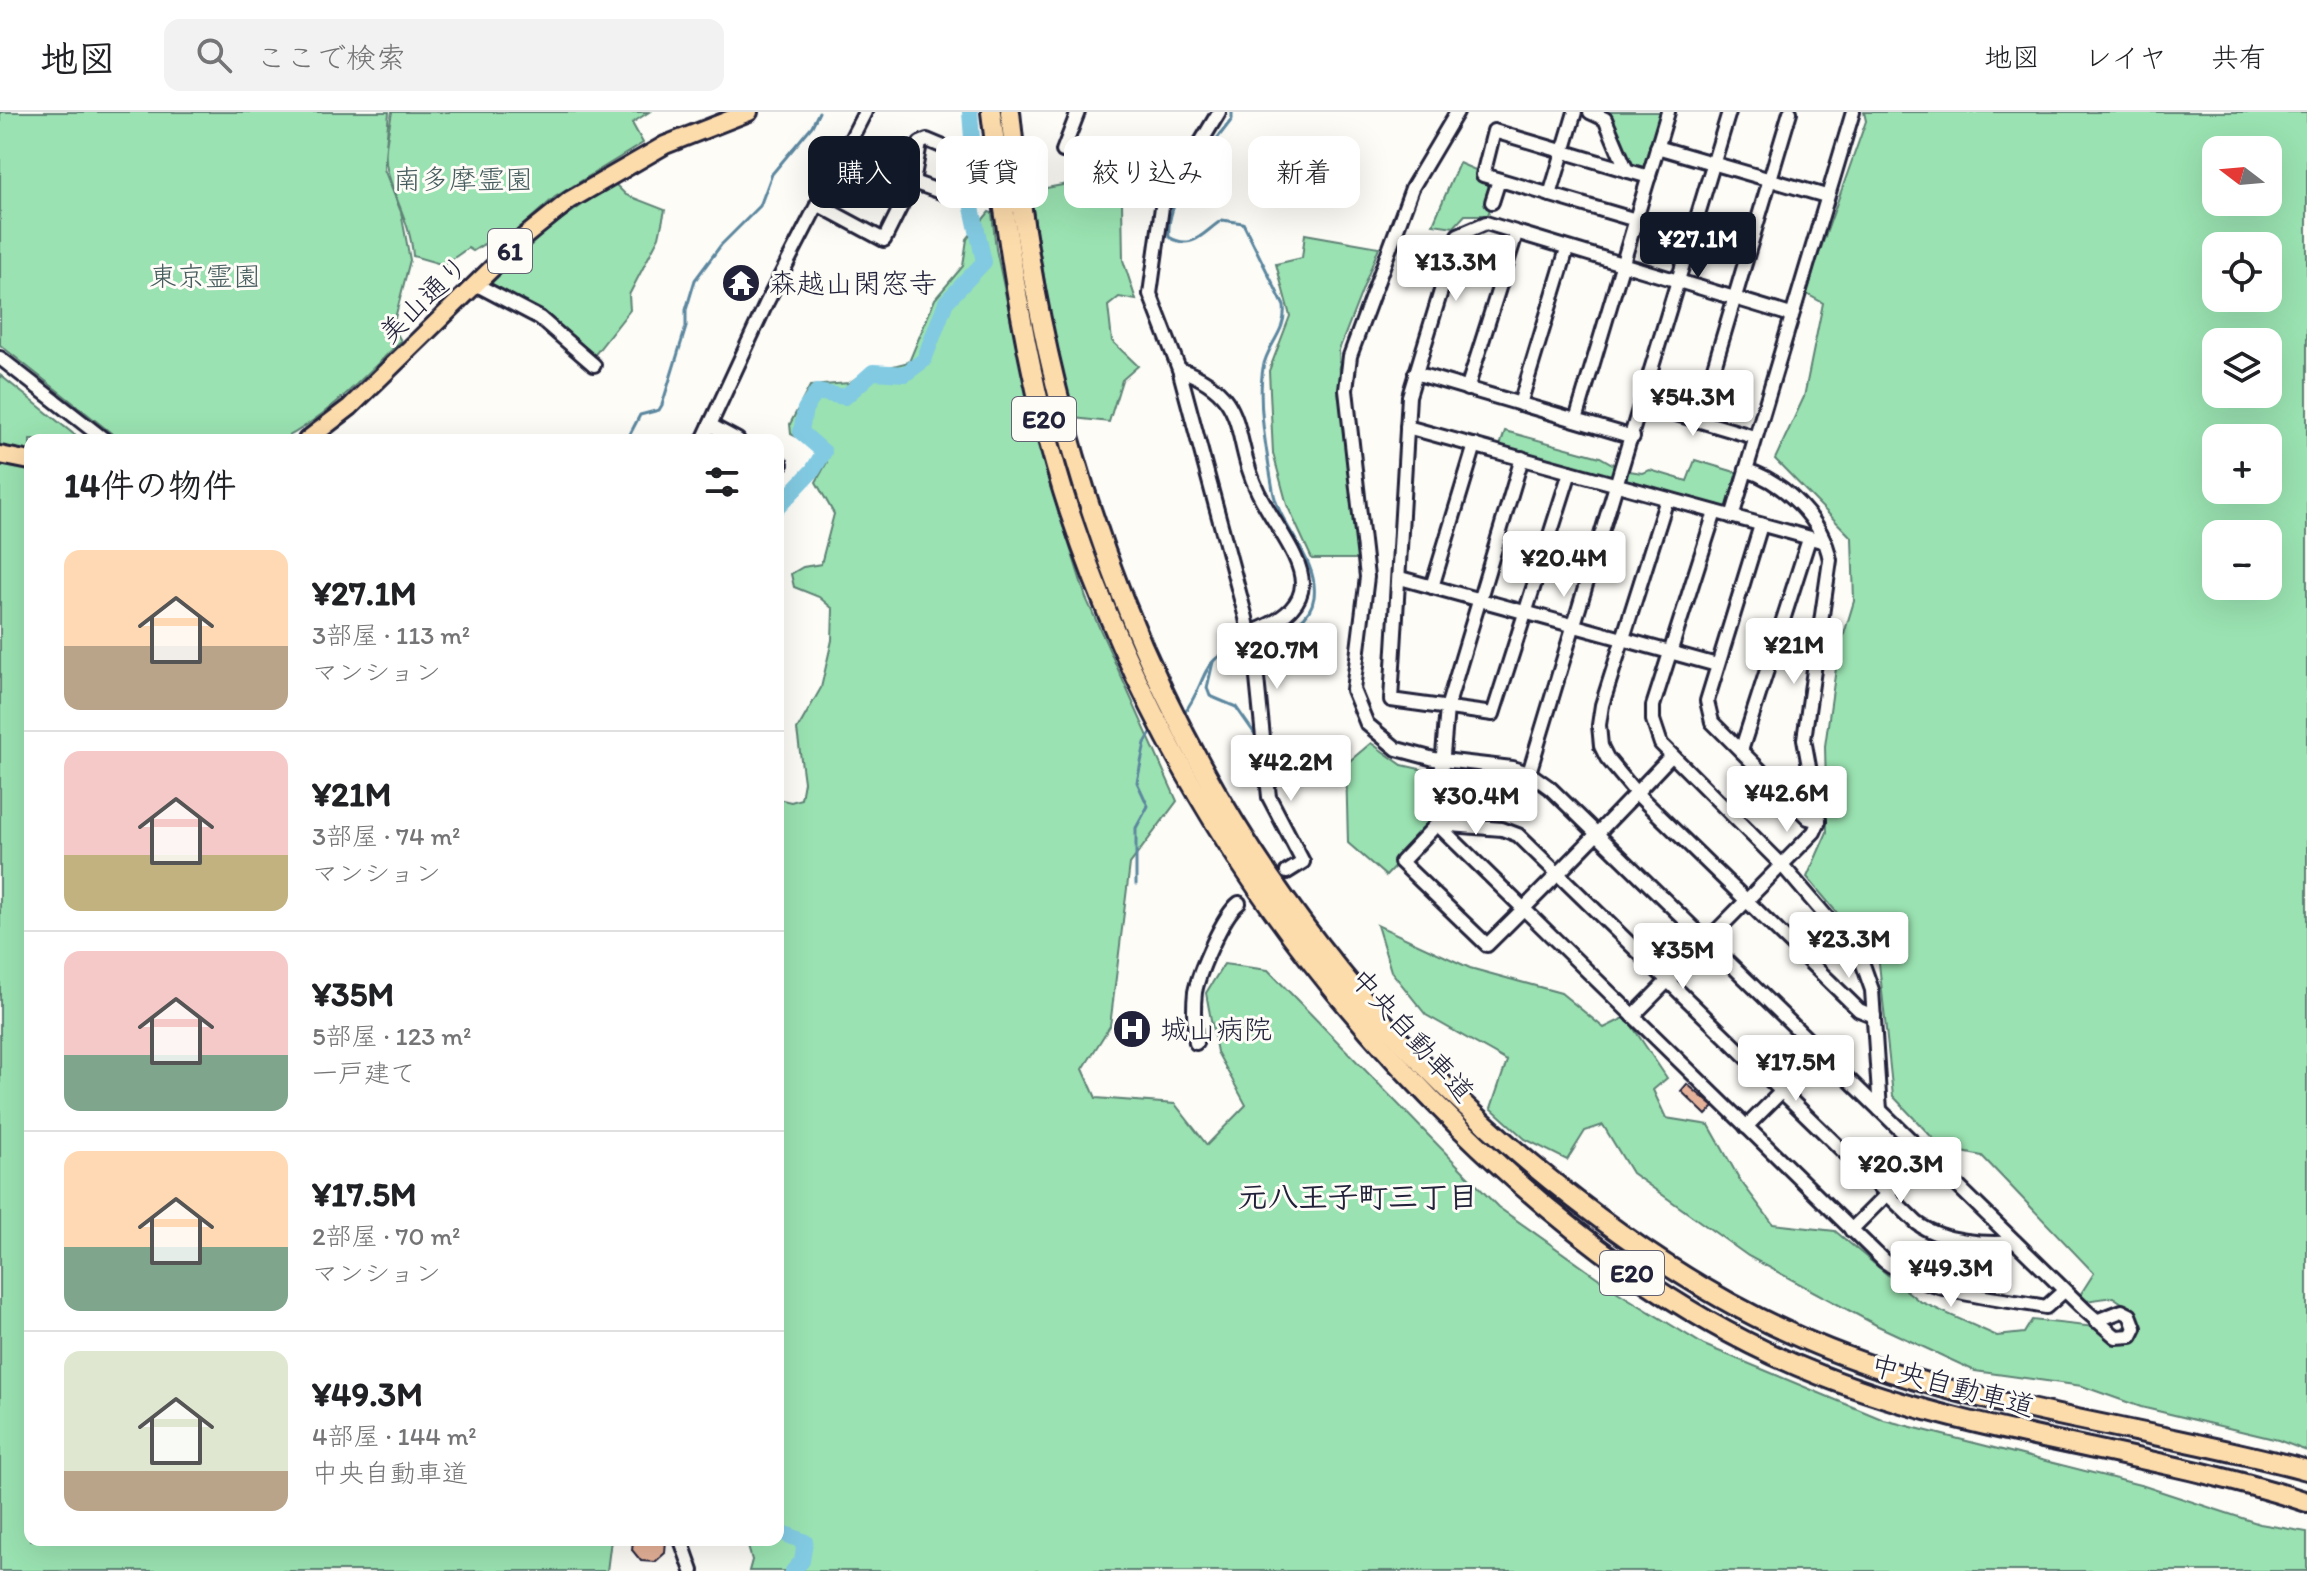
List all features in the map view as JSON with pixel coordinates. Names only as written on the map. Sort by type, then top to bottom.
[{"type":"highway","name":"中央自動車道","points":[[991,112],[1009,248],[1048,435],[1096,583],[1219,832],[1279,923],[1369,1033],[1508,1173],[1582,1236],[1658,1291],[1761,1349],[1876,1396],[1981,1425],[2206,1473],[2307,1502]]},
{"type":"highway","name":"中央自動車道","points":[[1010,112],[1030,268],[1066,433],[1108,566],[1159,706]]},
{"type":"highway","name":"中央自動車道","points":[[1172,733],[1262,868],[1375,1012],[1502,1140],[1597,1216],[1662,1262],[1785,1331],[1878,1370],[1940,1390],[2307,1470]]},
{"type":"main road","name":"美山通り","points":[[315,434],[350,407],[475,284],[548,218],[600,180],[665,145],[749,112]]},
{"type":"main road","points":[[0,455],[24,460]]},
{"type":"street","points":[[852,136],[865,112]]},
{"type":"street","points":[[1063,151],[1078,112]]},
{"type":"street","points":[[1219,112],[1162,207],[1150,294],[1179,369],[1251,641],[1269,797],[1303,862],[1287,872]]},
{"type":"street","points":[[1457,112],[1412,188],[1354,337],[1346,390],[1367,577],[1353,690],[1367,724],[1406,754],[1496,765],[1529,773],[1598,832],[2096,1321]]},
{"type":"street","points":[[1550,195],[1575,112]]},
{"type":"street","points":[[1590,112],[1605,119],[1627,171]]},
{"type":"street","points":[[1576,420],[1668,112]]},
{"type":"street","points":[[1529,773],[1729,112]]},
{"type":"street","points":[[1698,421],[1790,112]]},
{"type":"street","points":[[1732,517],[1853,112]]},
{"type":"street","points":[[1636,220],[1483,175],[1494,131],[1649,177]]},
{"type":"street","points":[[1657,147],[1826,196]]},
{"type":"street","points":[[1499,180],[1489,213],[1458,235],[1415,373],[1407,427],[1391,700],[1493,714],[1570,472]]},
{"type":"street","points":[[706,434],[815,208]]},
{"type":"street","points":[[824,208],[884,240],[900,208]]},
{"type":"street","points":[[1489,213],[1516,234],[1791,315]]},
{"type":"street","points":[[1467,389],[1516,234]]},
{"type":"street","points":[[1520,404],[1567,249]]},
{"type":"street","points":[[475,284],[540,318],[594,365]]},
{"type":"street","points":[[0,358],[97,434]]},
{"type":"street","points":[[1179,369],[1201,377],[1229,401],[1256,489],[1302,566],[1299,596],[1282,619],[1251,641]]},
{"type":"street","points":[[1415,373],[1633,437]]},
{"type":"street","points":[[1643,404],[1754,437]]},
{"type":"street","points":[[710,425],[727,434]]},
{"type":"street","points":[[1407,427],[1825,542]]},
{"type":"street","points":[[1432,587],[1475,445]]},
{"type":"street","points":[[1522,458],[1447,708],[1437,824],[1401,862],[1487,945],[1671,756]]},
{"type":"street","points":[[1633,1016],[1814,832],[1819,821],[1804,739],[1830,560],[1825,542],[1780,484],[1746,470]]},
{"type":"street","points":[[1667,499],[1602,705],[1599,735],[1614,769],[1636,793],[1859,1010],[1874,1016]]},
{"type":"street","points":[[1715,512],[1653,706],[1653,720],[1661,744],[1671,756],[1782,865],[1860,956],[1872,990],[1880,1110]]},
{"type":"street","points":[[1761,525],[1709,689],[1709,714],[1718,730],[1808,818],[1819,821]]},
{"type":"street","points":[[1741,751],[1809,539]]},
{"type":"street","points":[[1400,578],[1717,665]]},
{"type":"street","points":[[1437,824],[1502,829],[1518,835],[1910,1217],[1931,1231],[1986,1242],[2015,1242]]},
{"type":"street","points":[[1437,824],[1884,1261],[1907,1278],[1920,1282],[2046,1307],[2064,1291]]},
{"type":"street","points":[[1196,1043],[1193,1023],[1196,987],[1227,916],[1239,903]]},
{"type":"street","points":[[1746,1127],[1821,1052]]},
{"type":"street","points":[[1851,1230],[1926,1155]]},
{"type":"street","points":[[683,1546],[692,1571]]},
{"type":"green space","name":"東京霊園","points":[[0,112],[389,112],[384,169],[401,212],[410,260],[393,326],[401,341],[330,408],[299,430],[292,434],[112,434],[0,345]]},
{"type":"green space","name":"南多摩霊園","points":[[392,112],[649,112],[632,123],[643,143],[555,197],[490,254],[484,244],[473,251],[468,248],[444,265],[413,256],[409,233],[386,162]]},
{"type":"green space","points":[[1604,112],[1664,112],[1648,169],[1635,169],[1608,113]]},
{"type":"green space","points":[[1864,112],[2307,112],[2307,1451],[2278,1440],[2141,1407],[2082,1386],[1975,1371],[1878,1326],[1748,1256],[1632,1173],[1603,1125],[1585,1131],[1567,1160],[1525,1139],[1491,1108],[1507,1061],[1426,1015],[1391,971],[1377,925],[1470,968],[1561,993],[1604,1028],[1626,1017],[1667,1078],[1653,1090],[1666,1118],[1709,1125],[1740,1180],[1773,1224],[1835,1231],[1919,1301],[1997,1336],[2024,1333],[2032,1320],[2122,1330],[2137,1313],[2113,1297],[2086,1301],[2080,1295],[2094,1273],[1982,1156],[1942,1148],[1893,1096],[1879,963],[1807,877],[1827,832],[1825,746],[1838,654],[1854,601],[1852,538],[1775,459],[1804,397],[1823,303],[1805,293],[1866,121]]},
{"type":"green space","points":[[1459,163],[1499,180],[1488,215],[1465,215],[1454,227],[1433,224]]},
{"type":"green space","points":[[614,183],[626,195],[665,210],[659,237],[629,295],[630,310],[589,362],[540,318],[485,289],[549,228]]},
{"type":"green space","points":[[1064,185],[1064,208],[1122,208],[1123,260],[1136,300],[1119,297],[1108,306],[1112,341],[1138,366],[1122,380],[1109,422],[1074,418],[1051,320],[1033,208],[1048,208],[1048,188]]},
{"type":"green space","points":[[989,212],[992,213],[996,249],[1036,439],[1086,598],[1177,801],[1130,864],[1110,1026],[1083,1069],[1096,1098],[1175,1104],[1207,1145],[1246,1105],[1217,1052],[1206,993],[1224,964],[1268,970],[1498,1207],[1619,1293],[1704,1345],[1884,1420],[2144,1486],[2260,1524],[2307,1532],[2307,1571],[749,1571],[752,1560],[748,1546],[784,1546],[784,800],[801,799],[804,782],[797,730],[821,688],[832,640],[833,609],[819,597],[794,587],[791,574],[803,567],[821,564],[834,514],[816,482],[827,462],[813,445],[791,434],[790,424],[810,386],[849,383],[862,374],[909,362],[935,299],[963,266],[967,239]]},
{"type":"green space","points":[[1305,234],[1379,247],[1339,350],[1342,422],[1361,559],[1312,559],[1287,505],[1273,453],[1269,371],[1290,316],[1276,264],[1302,258]]},
{"type":"green space","points":[[0,375],[74,434],[24,434],[24,1546],[610,1546],[607,1571],[0,1571]]},
{"type":"green space","points":[[1505,431],[1600,457],[1623,470],[1642,473],[1650,470],[1687,481],[1695,460],[1745,475],[1732,517],[1498,452]]},
{"type":"green space","points":[[1371,743],[1402,765],[1433,772],[1430,829],[1386,876],[1348,843],[1346,764]]},
{"type":"building","points":[[1687,1084],[1714,1107],[1706,1115],[1681,1091]]},
{"type":"building","points":[[632,1546],[666,1546],[665,1553],[655,1562],[641,1561]]},
{"type":"waterway","points":[[630,434],[640,415],[659,410],[662,405],[686,327],[686,310],[695,280],[721,245],[760,206],[772,174],[812,126],[819,112]]},
{"type":"waterway","points":[[784,501],[813,470],[824,452],[801,432],[805,409],[817,392],[845,397],[873,372],[905,374],[924,360],[946,302],[984,262],[971,203],[974,164],[970,112]]},
{"type":"waterway","points":[[1232,112],[1232,119],[1181,190],[1170,221],[1169,237],[1177,241],[1191,241],[1222,220],[1243,223],[1284,306],[1283,323],[1263,368],[1261,397],[1264,429],[1277,504],[1311,569],[1314,597],[1311,607],[1299,622],[1255,644]]},
{"type":"waterway","points":[[1184,713],[1212,662],[1220,655],[1248,647]]},
{"type":"waterway","points":[[1213,662],[1207,688],[1210,696],[1236,707],[1257,737]]},
{"type":"waterway","points":[[1136,884],[1136,828],[1148,806],[1137,782],[1145,743],[1155,726]]},
{"type":"waterway","points":[[784,1533],[805,1542],[802,1561],[793,1571]]},
{"type":"place","name":"森越山閑窓寺","points":[[741,283]]},
{"type":"place","name":"城山病院","points":[[1132,1029]]},
{"type":"district","name":"元八王子町三丁目","points":[[1358,1197]]}]
